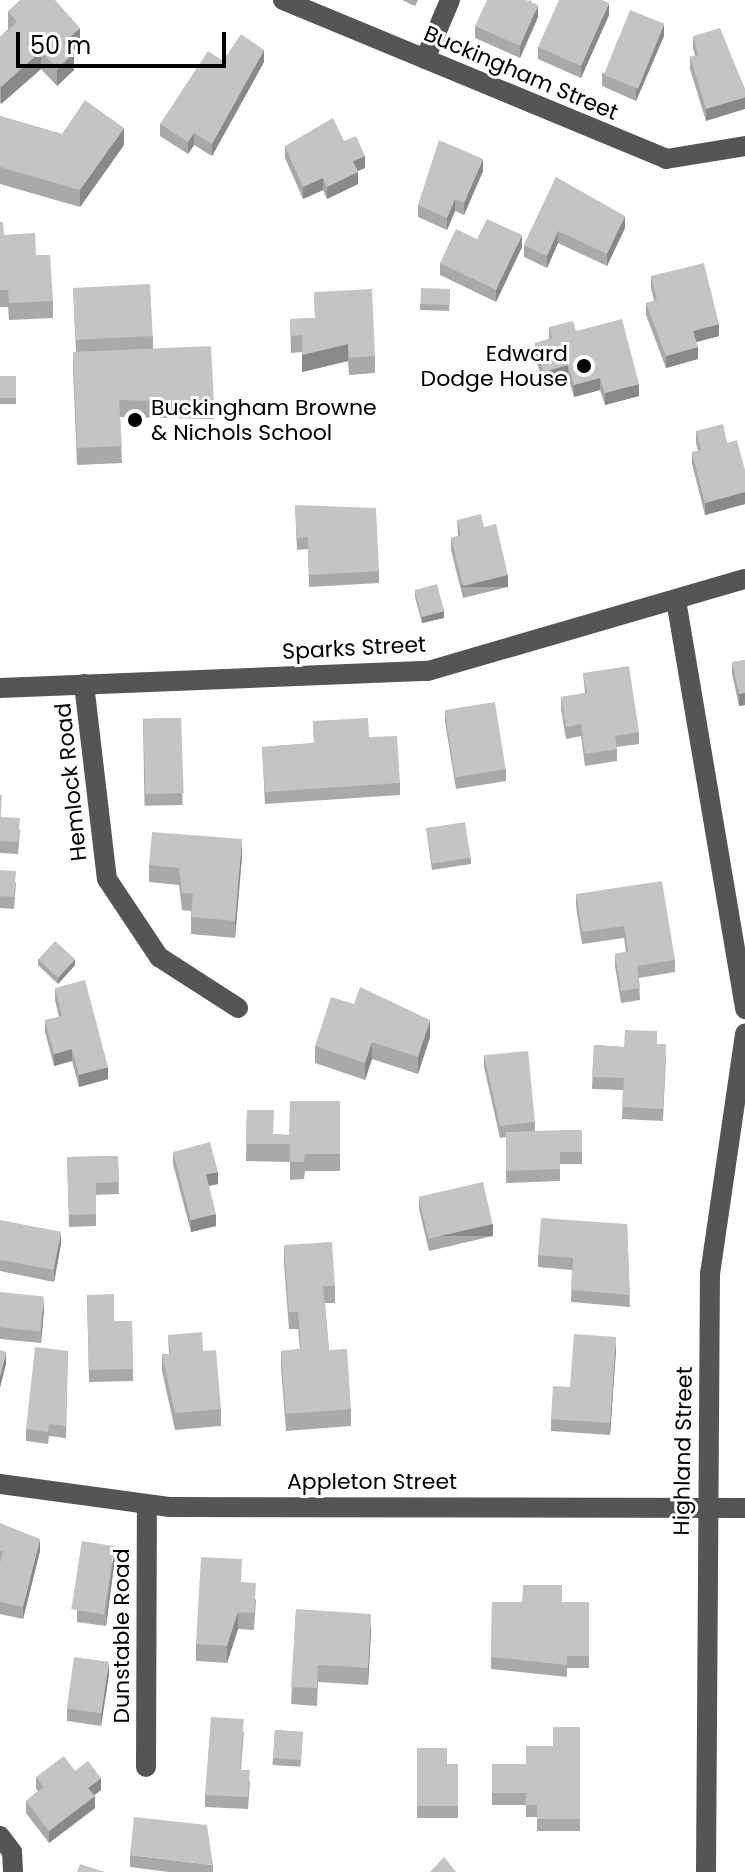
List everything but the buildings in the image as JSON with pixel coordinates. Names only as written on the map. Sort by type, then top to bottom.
[{"type":"street","name":"Buckingham Street","points":[[283,0],[666,159],[745,146]]},
{"type":"street","points":[[425,59],[450,0]]},
{"type":"street","name":"Sparks Street","points":[[0,688],[428,671],[745,579]]},
{"type":"street","points":[[676,600],[745,1009]]},
{"type":"street","name":"Hemlock Road","points":[[84,684],[107,879],[159,957],[238,1008]]},
{"type":"street","name":"Highland Street","points":[[706,1872],[705,1508],[710,1274],[745,1034]]},
{"type":"street","name":"Appleton Street","points":[[0,1484],[147,1505],[745,1508]]},
{"type":"street","name":"Dunstable Road","points":[[146,1767],[147,1505]]},
{"type":"street","points":[[0,1836],[12,1852],[13,1872]]},
{"type":"place","name":"Edward Dodge House","points":[[584,366]]},
{"type":"place","name":"Buckingham Browne & Nichols School","points":[[135,420]]}]
